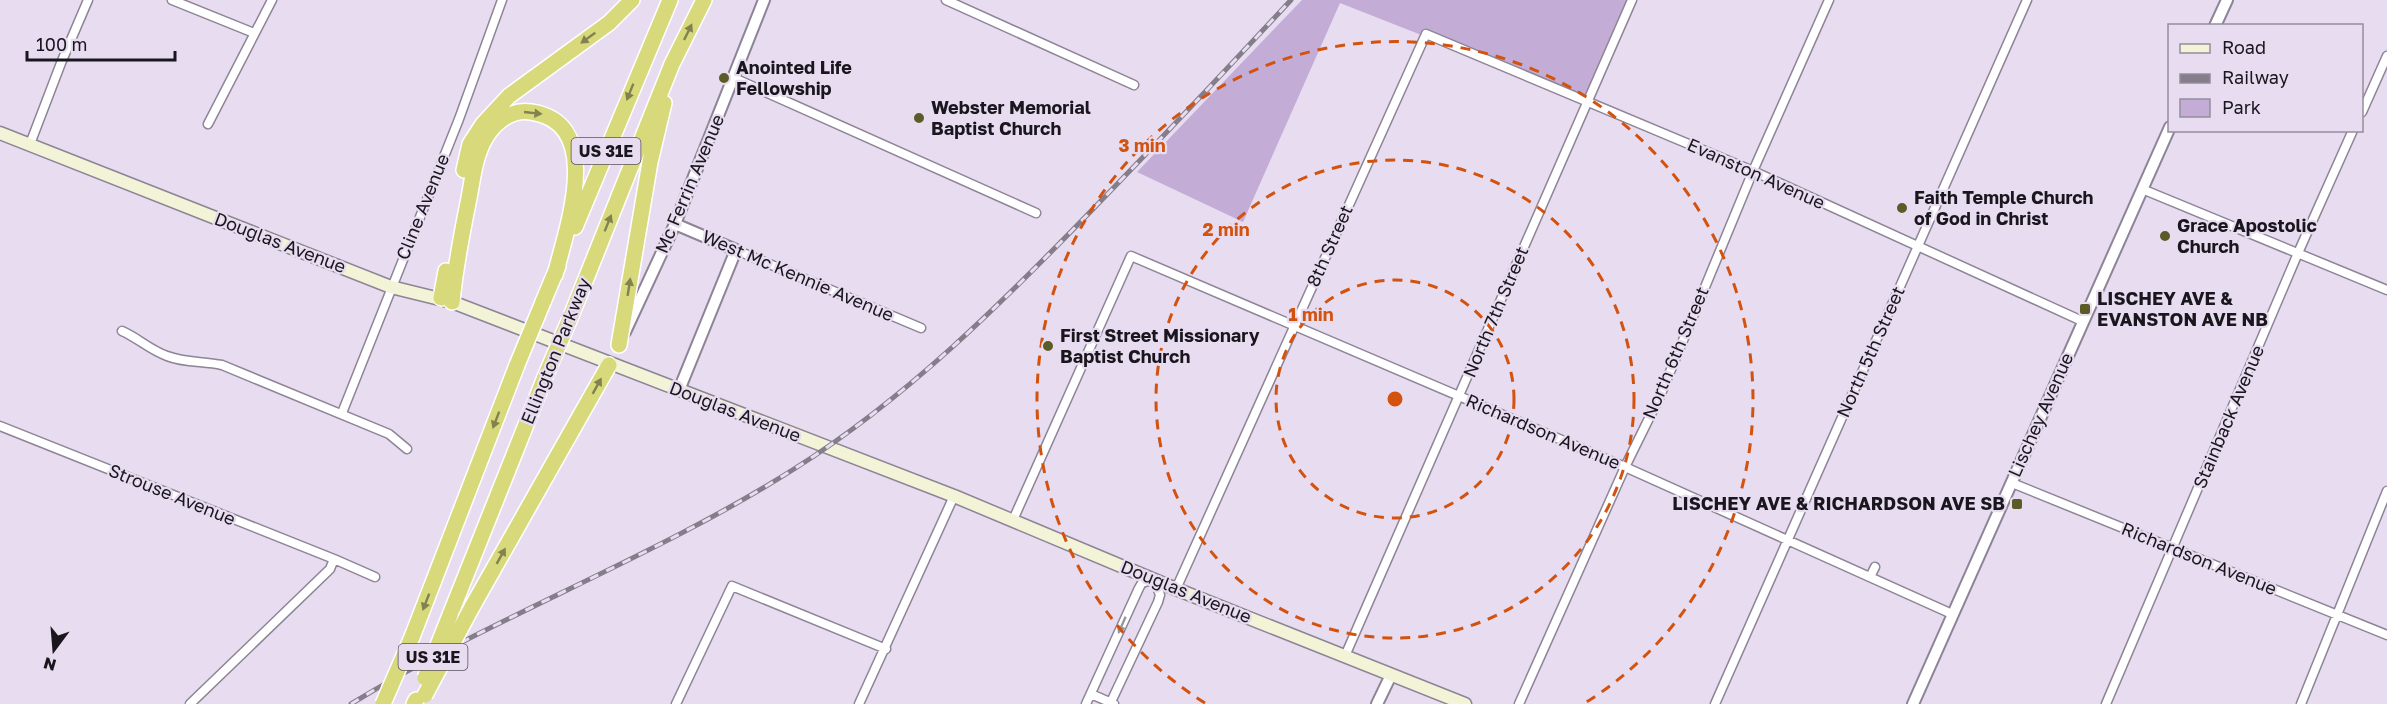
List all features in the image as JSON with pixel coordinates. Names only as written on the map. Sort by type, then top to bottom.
[{"type":"highway","points":[[446,300],[470,144],[483,124],[509,96],[609,23],[633,0]]},
{"type":"highway","name":"Ellington Parkway","points":[[383,704],[412,637],[517,365],[670,0]]},
{"type":"highway","name":"Ellington Parkway","points":[[418,701],[450,615],[672,64],[704,0]]},
{"type":"highway","points":[[619,345],[650,162],[672,64]]},
{"type":"highway","points":[[446,300],[454,272],[477,157],[486,137],[499,120],[513,113],[526,111],[543,114],[555,121],[565,132],[573,148],[576,167],[575,194],[555,275]]},
{"type":"highway","points":[[418,701],[609,365]]},
{"type":"main road","name":"Douglas Avenue","points":[[0,133],[391,287],[446,300],[609,365],[954,496],[1176,589],[1465,704]]},
{"type":"main road","name":"Mc Ferrin Avenue","points":[[609,365],[619,345]]},
{"type":"street","points":[[30,144],[88,0]]},
{"type":"street","points":[[172,0],[254,33]]},
{"type":"street","points":[[208,124],[272,0]]},
{"type":"street","name":"Cline Avenue","points":[[342,413],[459,119],[502,0]]},
{"type":"street","name":"Mc Ferrin Avenue","points":[[619,345],[675,224],[764,0]]},
{"type":"street","points":[[946,0],[1134,85]]},
{"type":"street","name":"North 7th Street","points":[[1345,656],[1460,396],[1586,100],[1632,0]]},
{"type":"street","name":"North 6th Street","points":[[1519,704],[1625,467],[1660,396],[1753,171],[1829,0]]},
{"type":"street","name":"North 5th Street","points":[[1715,704],[2027,0]]},
{"type":"street","points":[[2216,24],[2227,0]]},
{"type":"street","name":"Evanston Avenue","points":[[1426,34],[1753,171],[2082,321]]},
{"type":"street","name":"8th Street","points":[[1176,589],[1426,34]]},
{"type":"street","points":[[2363,108],[2387,56]]},
{"type":"street","points":[[734,78],[1036,213]]},
{"type":"street","name":"Lischey Avenue","points":[[1912,704],[2168,129]]},
{"type":"street","name":"Stainback Avenue","points":[[2106,704],[2174,549],[2298,253],[2352,132]]},
{"type":"street","points":[[2142,189],[2387,290]]},
{"type":"street","name":"West Mc Kennie Avenue","points":[[675,224],[921,328]]},
{"type":"street","points":[[679,390],[736,250]]},
{"type":"street","name":"Richardson Avenue","points":[[1012,520],[1131,256],[1625,467],[1952,614]]},
{"type":"street","points":[[122,331],[168,357],[188,363],[207,362],[222,365],[342,413],[389,434],[407,449]]},
{"type":"street","name":"Strouse Avenue","points":[[0,426],[375,577]]},
{"type":"street","name":"Richardson Avenue","points":[[2012,483],[2387,635]]},
{"type":"street","points":[[2301,704],[2387,491]]},
{"type":"street","points":[[859,704],[954,496]]},
{"type":"street","points":[[190,704],[330,569],[334,559]]},
{"type":"street","points":[[1870,577],[1875,567]]},
{"type":"street","points":[[1086,704],[1139,588],[1142,583],[1154,579],[1160,595],[1158,602],[1112,704],[1091,694]]},
{"type":"street","points":[[676,704],[732,586],[886,649]]},
{"type":"street","points":[[1377,704],[1390,675]]},
{"type":"green space","points":[[1302,0],[1632,0],[1586,100],[1340,3],[1243,222],[1137,172]]},
{"type":"railway","points":[[351,704],[405,672],[629,560],[740,501],[794,469],[876,412],[952,348],[1024,279],[1291,0]]},
{"type":"place","name":"Anointed Life Fellowship","points":[[724,78]]},
{"type":"place","name":"Webster Memorial Baptist Church","points":[[919,118]]},
{"type":"place","name":"Faith Temple Church of God in Christ","points":[[1902,208]]},
{"type":"place","name":"Grace Apostolic Church","points":[[2165,236]]},
{"type":"place","name":"LISCHEY AVE & EVANSTON AVE NB","points":[[2085,309]]},
{"type":"place","name":"First Street Missionary Baptist Church","points":[[1048,346]]},
{"type":"place","name":"LISCHEY AVE & RICHARDSON AVE SB","points":[[2017,504]]}]
